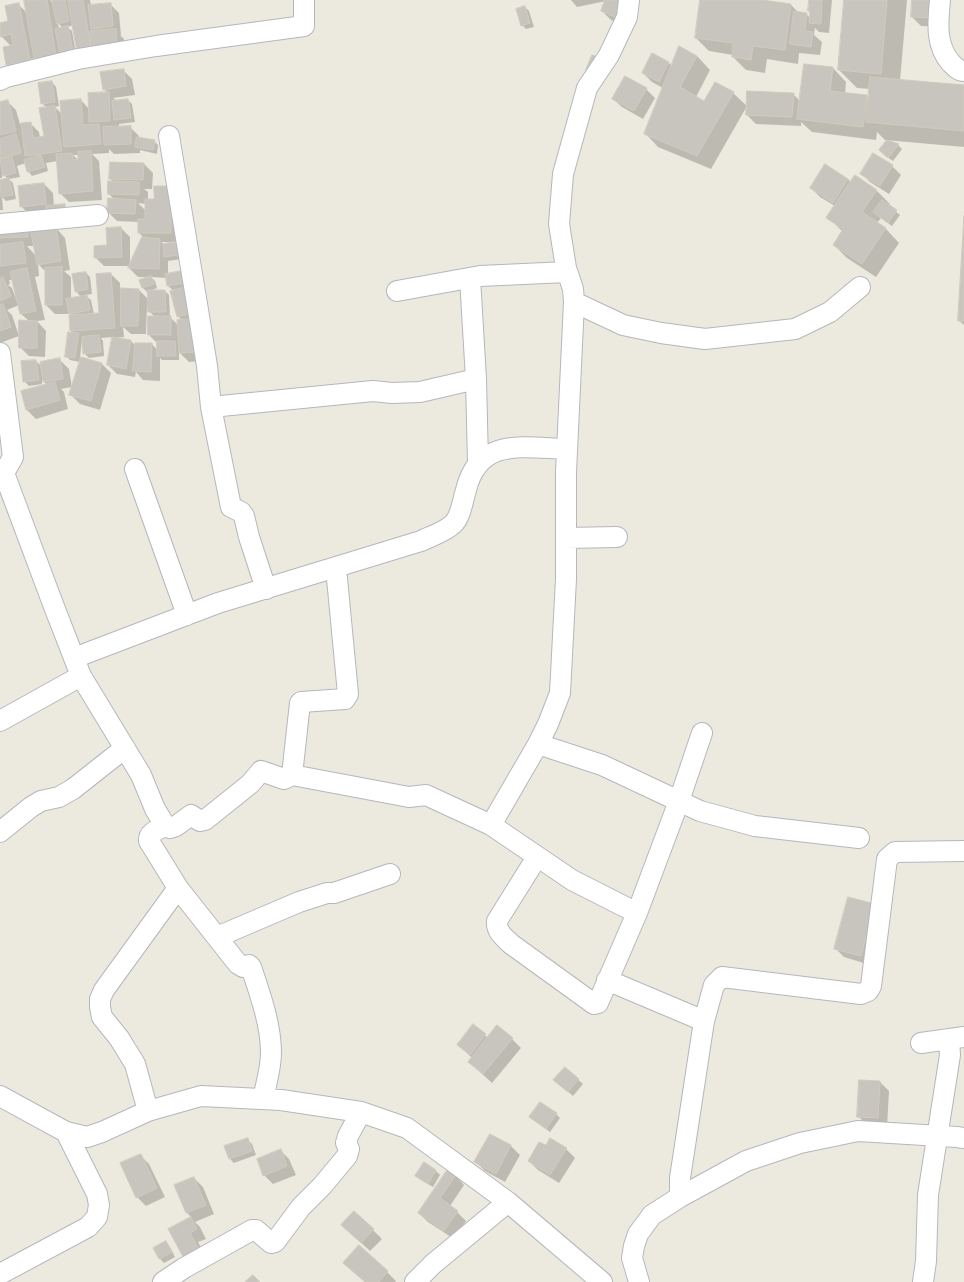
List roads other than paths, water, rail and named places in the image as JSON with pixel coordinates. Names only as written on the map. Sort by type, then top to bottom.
[{"type":"street","points":[[491,825],[538,744],[548,724],[560,693],[566,579],[567,449],[574,302],[573,288],[567,272],[559,224],[563,174],[587,88],[609,55],[624,24],[627,17],[629,0]]},
{"type":"street","points":[[940,0],[938,26],[940,43],[947,59],[960,71],[964,71]]},
{"type":"street","points":[[0,80],[6,77],[78,60],[156,46],[304,26],[304,9]]},
{"type":"street","points":[[169,136],[198,310],[211,407],[231,507],[241,512],[244,516],[249,537],[266,589]]},
{"type":"street","points":[[0,224],[98,215]]},
{"type":"street","points":[[397,291],[480,276],[567,272]]},
{"type":"street","points":[[470,278],[476,379],[478,463]]},
{"type":"street","points":[[574,302],[623,325],[661,333],[705,339],[795,329],[830,312],[860,287]]},
{"type":"street","points":[[0,353],[13,457],[2,473],[81,676],[141,775],[155,809],[167,827],[173,828],[191,815],[200,821],[203,821],[250,784],[260,771],[284,779],[292,775],[409,797],[426,795],[491,825],[572,880],[637,913]]},
{"type":"street","points":[[211,407],[373,391],[392,394],[420,392],[476,379]]},
{"type":"street","points":[[74,658],[218,603],[421,541],[454,524],[460,513],[468,478],[478,463],[487,455],[513,447],[567,449]]},
{"type":"street","points":[[135,469],[187,614]]},
{"type":"street","points":[[566,538],[617,537]]},
{"type":"street","points":[[292,775],[300,703],[345,699],[348,694],[336,568]]},
{"type":"street","points":[[0,721],[81,676]]},
{"type":"street","points":[[537,857],[497,921],[497,929],[500,934],[511,944],[594,1004],[598,1003],[637,913],[679,801],[702,734]]},
{"type":"street","points":[[538,744],[602,765],[700,811],[755,826],[859,838]]},
{"type":"street","points":[[0,832],[40,801],[60,797],[73,789],[125,748]]},
{"type":"street","points":[[164,824],[163,827],[152,833],[149,839],[178,888],[239,966],[251,966],[271,1039],[271,1055],[263,1099]]},
{"type":"street","points":[[680,1190],[704,1021],[714,985],[722,977],[861,994],[868,991],[871,986],[887,859],[894,852],[964,851]]},
{"type":"street","points":[[217,937],[299,902],[390,874]]},
{"type":"street","points":[[148,1111],[135,1064],[119,1038],[102,1017],[100,999],[104,990],[178,888]]},
{"type":"street","points":[[607,980],[704,1021]]},
{"type":"street","points":[[921,1042],[957,1038],[950,1055],[928,1195],[926,1261],[923,1282]]},
{"type":"street","points":[[0,1096],[66,1132],[87,1136],[102,1132],[148,1111],[201,1096],[281,1100],[361,1112],[406,1128],[508,1202],[602,1282]]},
{"type":"street","points":[[163,1282],[184,1268],[252,1230],[256,1230],[271,1243],[275,1242],[301,1207],[322,1186],[347,1156],[348,1150],[346,1143],[348,1136],[361,1112]]},
{"type":"street","points":[[639,1282],[632,1258],[638,1234],[652,1215],[680,1190],[746,1161],[800,1144],[858,1131],[957,1136],[964,1138]]},
{"type":"street","points":[[2,1276],[88,1226],[97,1217],[100,1205],[97,1194],[66,1132]]},
{"type":"street","points":[[415,1282],[432,1264],[508,1202]]}]
